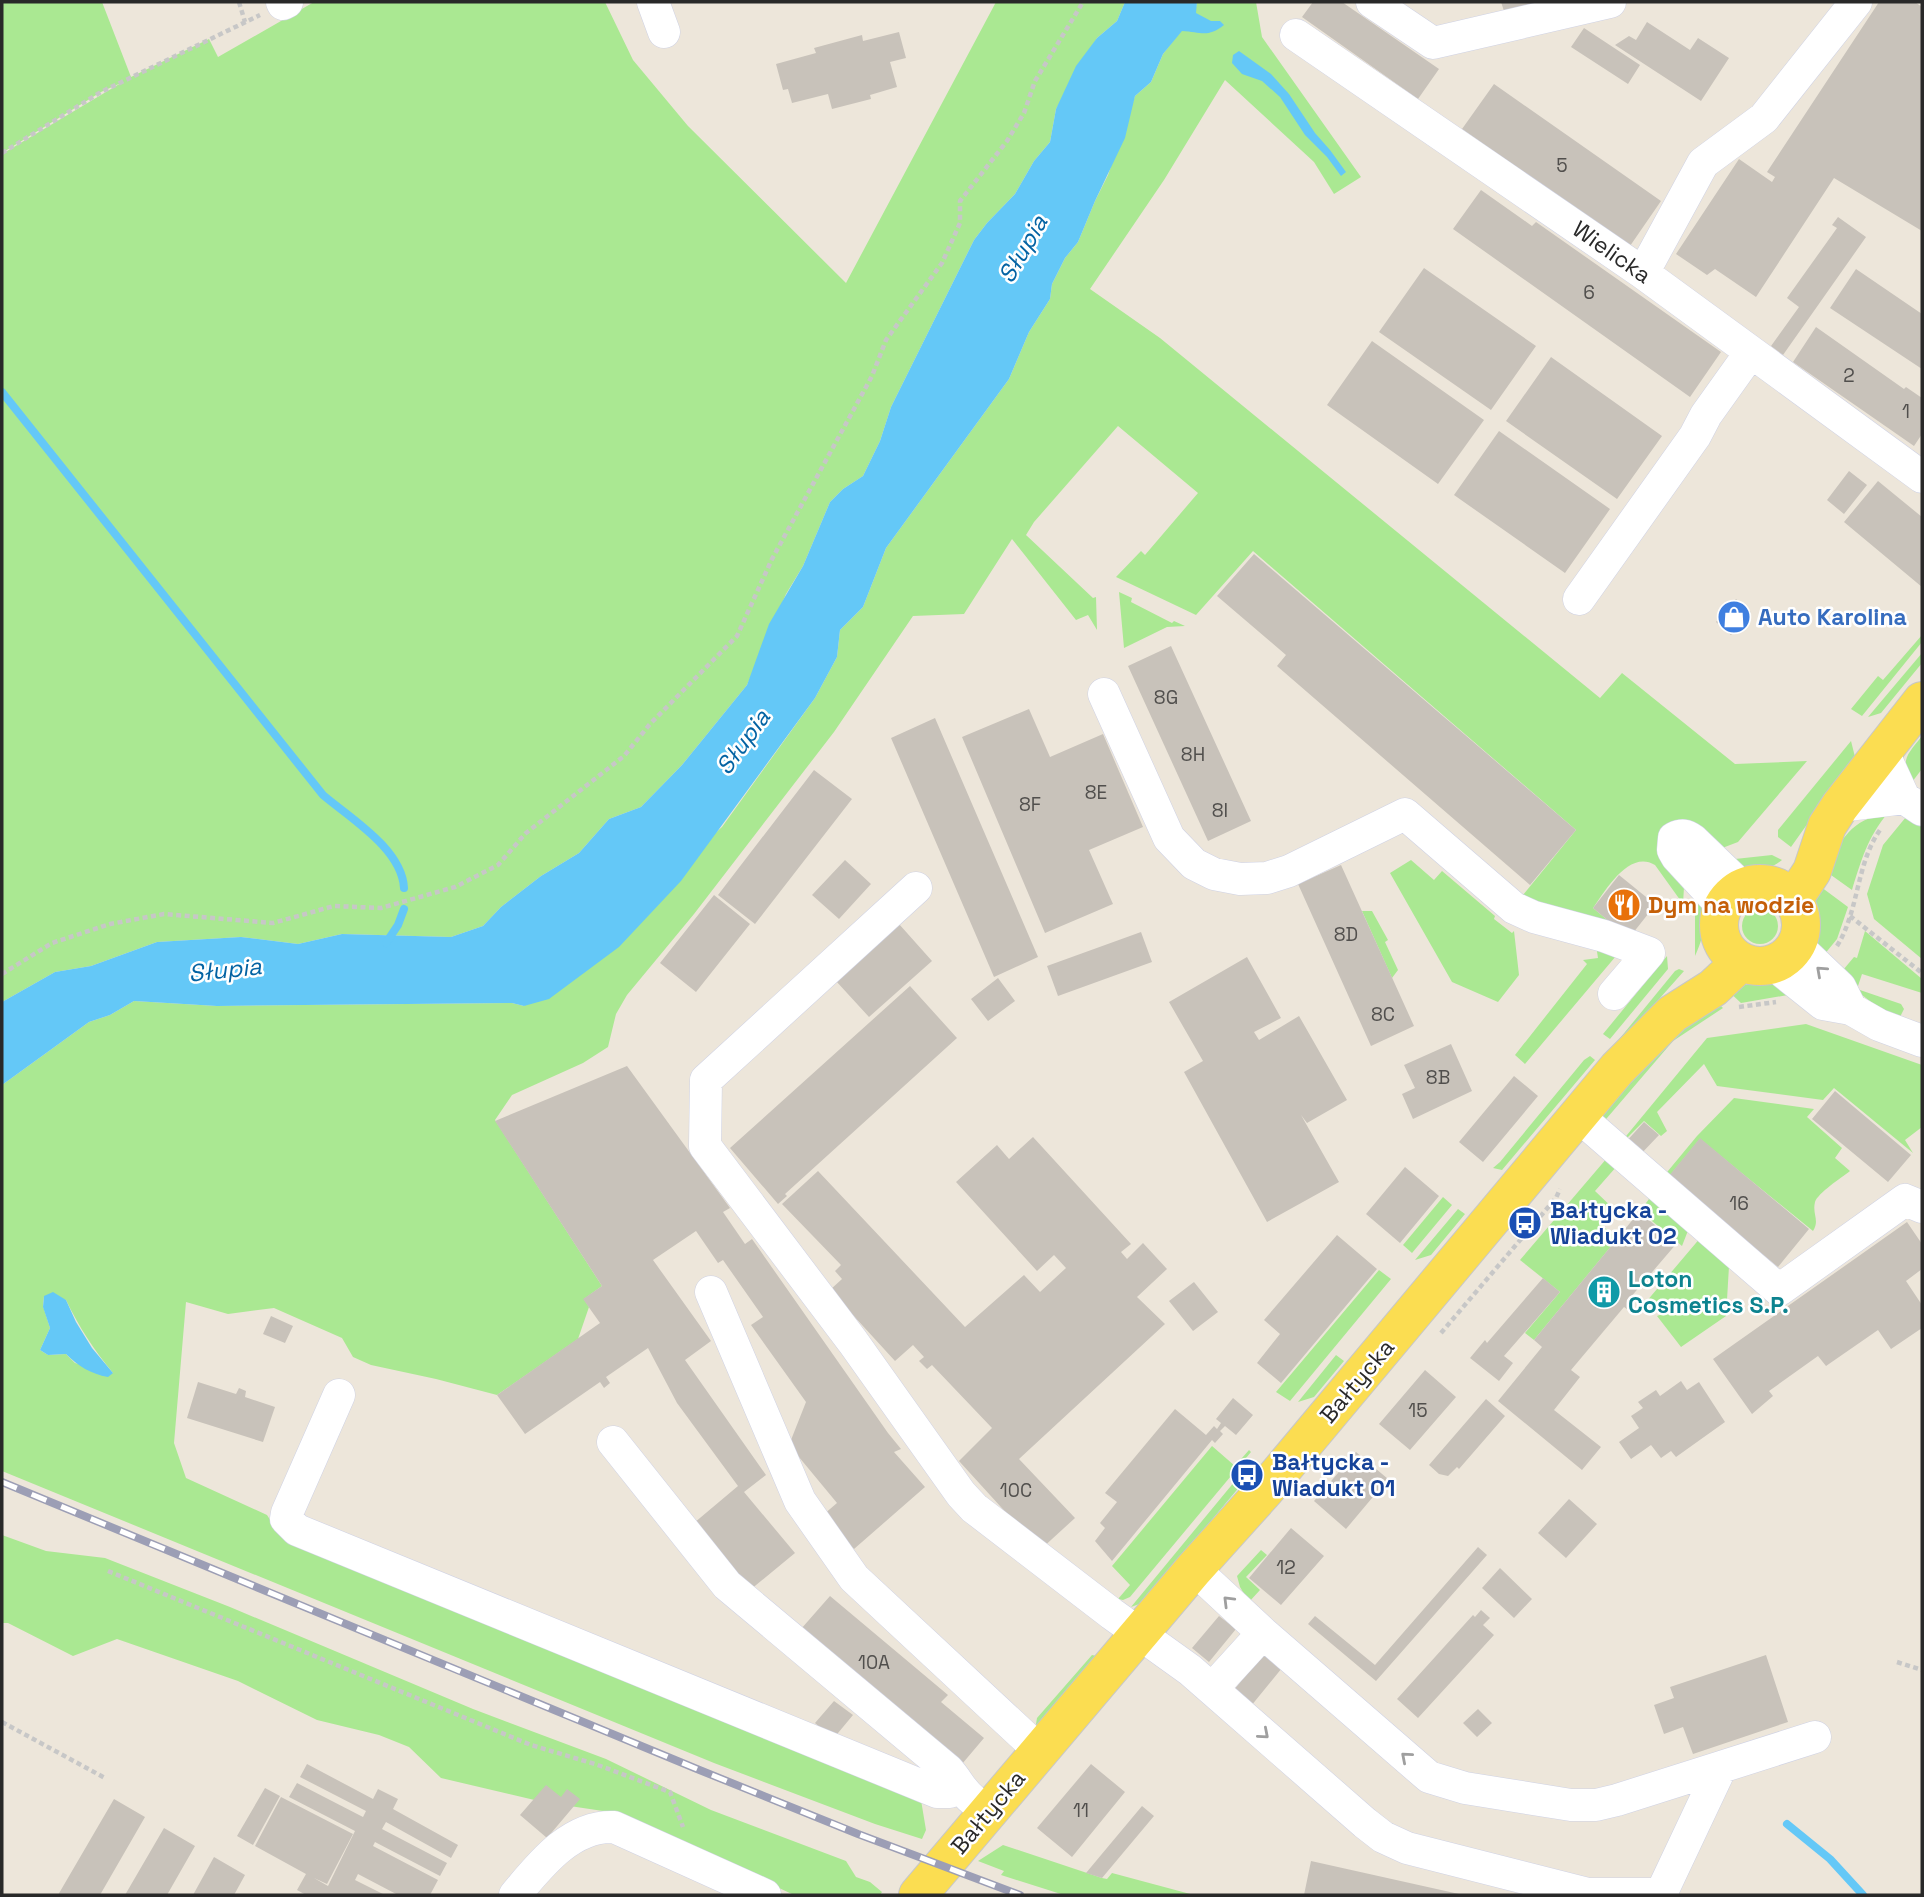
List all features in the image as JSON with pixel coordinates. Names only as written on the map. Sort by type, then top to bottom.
[{"type":"main road","name":"Bałtycka","points":[[925,1886],[1139,1633],[1265,1490],[1617,1069],[1672,1014],[1713,988],[1758,924],[1812,871],[1834,816],[1922,701]]},
{"type":"street","points":[[653,2],[664,32]]},
{"type":"street","points":[[1372,2],[1433,43],[1610,2]]},
{"type":"street","points":[[1643,273],[1703,163],[1764,118],[1856,2]]},
{"type":"street","name":"Wielicka","points":[[1296,35],[1643,273],[1922,477]]},
{"type":"street","points":[[1579,599],[1751,352]]},
{"type":"street","points":[[1104,694],[1169,838],[1194,864],[1214,874],[1240,879],[1267,878],[1289,871],[1405,814],[1514,908],[1534,917],[1604,936],[1649,953],[1614,994]]},
{"type":"street","points":[[1834,816],[1913,804],[1882,750]]},
{"type":"street","points":[[916,888],[706,1080],[705,1146],[853,1342],[961,1494],[987,1518],[1190,1670],[1365,1823],[1407,1848],[1588,1894],[1661,1894],[1721,1767]]},
{"type":"street","points":[[1758,924],[1823,1004],[1851,1009],[1879,1025],[1922,1041]]},
{"type":"street","points":[[1577,1115],[1779,1290],[1905,1200],[1922,1207]]},
{"type":"street","points":[[711,1292],[800,1502],[853,1578],[1040,1751]]},
{"type":"street","points":[[339,1395],[287,1513],[286,1519],[297,1530],[937,1792],[950,1792],[959,1788]]},
{"type":"street","points":[[613,1442],[727,1585],[948,1770],[956,1778],[959,1788],[988,1812]]},
{"type":"street","points":[[1194,1569],[1263,1633],[1429,1777],[1465,1788],[1571,1805],[1596,1805],[1815,1737]]},
{"type":"street","points":[[1212,1689],[1263,1633]]},
{"type":"street","points":[[515,1895],[561,1846],[600,1826],[614,1827],[765,1895]]},
{"type":"path","points":[[239,2],[245,22]]},
{"type":"path","points":[[2,974],[52,943],[110,924],[164,914],[273,923],[334,906],[381,908],[455,887],[498,865],[526,833],[624,756],[650,724],[737,636],[772,559],[872,376],[886,340],[942,263],[960,223],[960,201],[1013,132],[1024,113],[1035,81],[1083,2]]},
{"type":"path","points":[[2,153],[101,92],[284,3]]},
{"type":"path","points":[[1836,948],[1850,916],[1870,847],[1882,827]]},
{"type":"path","points":[[1850,916],[1922,973]]},
{"type":"path","points":[[1732,1009],[1786,1000]]},
{"type":"path","points":[[108,1572],[531,1745],[595,1764],[670,1792],[687,1838]]},
{"type":"path","points":[[1897,1662],[1922,1671]]},
{"type":"path","points":[[2,1723],[105,1778]]},
{"type":"green space","points":[[2,2],[102,2],[131,77],[209,39],[218,57],[314,2],[605,2],[633,60],[688,126],[846,283],[996,2],[1125,2],[1117,21],[1097,38],[1056,109],[1050,142],[1034,161],[1015,194],[974,240],[891,407],[880,441],[863,476],[843,489],[830,502],[747,685],[682,765],[641,807],[609,819],[579,853],[541,876],[501,907],[483,926],[451,937],[342,934],[298,944],[241,937],[157,942],[91,966],[55,972],[2,1002],[2,154],[121,83],[101,92],[2,153]]},
{"type":"green space","points":[[1197,2],[1256,2],[1262,37],[1361,177],[1334,194],[1314,162],[1225,80],[1164,180],[1090,289],[1160,338],[1600,698],[1622,673],[1735,764],[1807,761],[1738,842],[1717,850],[1684,887],[1683,904],[1655,865],[1636,863],[1619,874],[1593,908],[1624,934],[1589,923],[1523,895],[1576,830],[1253,551],[1196,615],[1116,577],[1141,551],[1145,555],[1198,493],[1118,426],[1034,522],[1026,535],[1093,598],[1096,597],[1097,630],[1088,615],[1076,620],[1012,539],[964,614],[913,616],[834,732],[694,914],[627,995],[616,1014],[608,1047],[583,1063],[512,1095],[495,1120],[602,1286],[584,1299],[589,1307],[578,1339],[497,1395],[371,1365],[353,1357],[342,1338],[274,1308],[228,1314],[186,1302],[174,1443],[186,1478],[267,1515],[276,1529],[919,1788],[926,1830],[922,1839],[714,1763],[2,1471],[2,1085],[89,1022],[110,1015],[134,1001],[217,1006],[512,1003],[524,1006],[722,827],[815,698],[837,657],[840,630],[863,607],[886,548],[1009,379],[1029,332],[1050,299],[1052,284],[1065,258],[1078,242],[1108,175],[1135,96],[1151,82],[1163,54],[1195,13]],"holes":[[[44,1296],[66,1300],[87,1338],[113,1373],[75,1363],[66,1354],[48,1355],[40,1350],[50,1328],[43,1306]]]},
{"type":"green space","points":[[1119,592],[1132,598],[1131,602],[1172,623],[1174,621],[1185,626],[1167,627],[1124,648]]},
{"type":"green space","points":[[1922,635],[1922,642],[1862,716],[1851,709],[1878,676],[1883,680]]},
{"type":"green space","points":[[1922,653],[1922,663],[1881,713],[1868,717]]},
{"type":"green space","points":[[1922,736],[1922,769],[1912,782],[1906,768],[1907,758]]},
{"type":"green space","points":[[1851,741],[1855,757],[1791,847],[1778,837],[1778,830]]},
{"type":"green space","points":[[1888,813],[1870,840],[1852,890],[1824,870],[1849,832],[1864,820]]},
{"type":"green space","points":[[1906,817],[1922,825],[1922,959],[1874,919],[1867,894],[1883,845]]},
{"type":"green space","points":[[1772,855],[1782,860],[1761,869],[1738,869],[1735,859]]},
{"type":"green space","points":[[1411,860],[1434,880],[1442,871],[1495,916],[1494,919],[1512,933],[1514,931],[1519,975],[1498,1002],[1452,982],[1390,873]]},
{"type":"green space","points":[[1817,884],[1848,907],[1837,939],[1819,961],[1810,931]]},
{"type":"green space","points":[[1695,900],[1703,903],[1705,917],[1695,956]]},
{"type":"green space","points":[[1760,908],[1773,913],[1778,926],[1773,939],[1760,944],[1747,939],[1742,926],[1747,913]]},
{"type":"green space","points":[[1362,911],[1372,911],[1388,940],[1385,942],[1398,970],[1392,978]]},
{"type":"green space","points":[[1865,931],[1922,979],[1922,993],[1862,974],[1857,989],[1901,1004],[1904,1009],[1900,1017],[1890,1017],[1838,976],[1854,957],[1857,958]]},
{"type":"green space","points":[[1596,945],[1616,956],[1525,1064],[1515,1055],[1587,964],[1583,960],[1598,958]]},
{"type":"green space","points":[[1667,956],[1668,969],[1610,1039],[1603,1034]]},
{"type":"green space","points":[[1675,971],[1684,971],[1625,1044],[1616,1043]]},
{"type":"green space","points":[[1772,982],[1788,995],[1741,1003],[1725,988]]},
{"type":"green space","points":[[1714,999],[1723,1008],[1673,1041],[1601,1125],[1598,1123],[1623,1084]]},
{"type":"green space","points":[[1806,1024],[1922,1065],[1922,1127],[1905,1140],[1913,1153],[1834,1088],[1823,1100],[1717,1086],[1704,1064],[1657,1112],[1667,1131],[1661,1136],[1644,1121],[1622,1141],[1707,1038]]},
{"type":"green space","points":[[1590,1056],[1595,1060],[1502,1170],[1493,1168],[1584,1060]]},
{"type":"green space","points":[[1734,1098],[1814,1109],[1807,1117],[1842,1148],[1835,1158],[1850,1171],[1817,1198],[1814,1206],[1816,1224],[1813,1231],[1700,1139],[1666,1180],[1663,1177],[1697,1136]]},
{"type":"green space","points":[[1607,1158],[1617,1166],[1595,1191],[1617,1212],[1603,1226],[1617,1239],[1534,1340],[1525,1333],[1560,1292],[1520,1260]]},
{"type":"green space","points":[[1652,1195],[1689,1228],[1682,1246],[1640,1211]]},
{"type":"green space","points":[[1443,1197],[1452,1205],[1412,1253],[1403,1245]]},
{"type":"green space","points":[[1458,1209],[1465,1214],[1431,1255],[1415,1260]]},
{"type":"green space","points":[[1701,1237],[1729,1266],[1727,1300],[1646,1305],[1646,1302]]},
{"type":"green space","points":[[1379,1270],[1391,1279],[1290,1401],[1276,1392]]},
{"type":"green space","points":[[1727,1310],[1726,1316],[1681,1347],[1657,1316],[1662,1314]]},
{"type":"green space","points":[[1336,1355],[1344,1361],[1314,1397],[1298,1402]]},
{"type":"green space","points":[[1212,1446],[1235,1466],[1249,1450],[1251,1452],[1130,1597],[1118,1599],[1130,1585],[1112,1566]]},
{"type":"green space","points":[[1235,1481],[1241,1485],[1142,1603],[1131,1607]]},
{"type":"green space","points":[[2,1535],[46,1551],[105,1558],[230,1607],[473,1709],[606,1759],[711,1810],[846,1861],[856,1877],[870,1882],[882,1892],[880,1895],[794,1895],[709,1855],[603,1811],[543,1802],[441,1778],[409,1747],[379,1735],[317,1720],[238,1681],[117,1639],[73,1656],[8,1623],[2,1623]]},
{"type":"green space","points":[[1261,1550],[1267,1555],[1246,1577],[1260,1590],[1249,1602],[1237,1576]]},
{"type":"green space","points":[[1092,1655],[1097,1656],[1040,1725],[1036,1724],[1037,1718]]},
{"type":"green space","points":[[1003,1845],[1102,1878],[1107,1879],[1112,1873],[1194,1895],[1064,1895],[1001,1875],[1004,1871],[978,1861]]},
{"type":"water","name":"Słupia","points":[[1125,2],[1197,2],[1196,13],[1211,21],[1220,21],[1224,25],[1209,33],[1182,31],[1163,54],[1151,82],[1135,96],[1125,138],[1078,242],[1065,258],[1052,284],[1050,299],[1029,332],[1009,379],[886,548],[863,607],[840,630],[837,657],[815,698],[681,881],[619,947],[549,999],[524,1006],[512,1003],[217,1006],[134,1001],[110,1015],[89,1022],[2,1085],[2,1002],[55,972],[91,966],[157,942],[241,937],[298,944],[342,934],[451,937],[483,926],[501,907],[541,876],[579,853],[609,819],[641,807],[682,765],[747,685],[769,624],[803,566],[830,502],[843,489],[863,476],[880,441],[891,407],[974,240],[1015,194],[1034,161],[1050,142],[1056,109],[1076,66],[1097,38],[1117,21]]},
{"type":"water","points":[[1239,51],[1271,74],[1289,94],[1346,172],[1341,176],[1305,135],[1280,97],[1262,81],[1242,74],[1232,63],[1233,55]]},
{"type":"water","points":[[53,1292],[66,1300],[92,1348],[113,1373],[108,1377],[85,1369],[66,1354],[48,1355],[40,1350],[50,1328],[43,1307],[44,1296]]},
{"type":"building","points":[[1313,2],[1342,2],[1439,69],[1418,99],[1302,17]]},
{"type":"building","points":[[1501,2],[1548,2],[1505,14]]},
{"type":"building","points":[[1879,2],[1915,2],[1922,7],[1922,231],[1834,178],[1756,297],[1715,269],[1707,275],[1676,254],[1739,159],[1772,182],[1775,177],[1767,172]]},
{"type":"building","points":[[1647,22],[1690,50],[1698,38],[1729,58],[1701,101],[1615,45],[1629,36],[1636,40]]},
{"type":"building","points":[[1584,28],[1640,65],[1628,84],[1571,47]]},
{"type":"building","points":[[899,32],[906,58],[890,62],[897,87],[870,95],[871,99],[832,109],[828,94],[792,103],[788,89],[783,90],[776,64],[816,53],[814,48],[862,35],[863,41]]},
{"type":"building","points":[[1494,84],[1661,201],[1630,246],[1462,129]]},
{"type":"building","points":[[1481,190],[1532,226],[1536,222],[1721,352],[1690,397],[1453,229]]},
{"type":"building","points":[[1838,217],[1866,237],[1783,355],[1771,346],[1799,307],[1787,298],[1837,228],[1832,225]]},
{"type":"building","points":[[1424,268],[1536,346],[1491,410],[1379,332]]},
{"type":"building","points":[[1856,269],[1922,314],[1922,369],[1830,308]]},
{"type":"building","points":[[1816,327],[1904,389],[1906,387],[1922,398],[1922,434],[1914,446],[1793,362]]},
{"type":"building","points":[[1372,341],[1484,420],[1438,484],[1327,405]]},
{"type":"building","points":[[1551,357],[1662,436],[1617,499],[1506,421]]},
{"type":"building","points":[[1499,431],[1610,509],[1565,573],[1454,495]]},
{"type":"building","points":[[1849,471],[1867,485],[1844,514],[1827,500]]},
{"type":"building","points":[[1878,481],[1922,517],[1922,587],[1844,522]]},
{"type":"building","points":[[1254,554],[1576,830],[1530,885],[1277,666],[1286,655],[1217,596]]},
{"type":"building","name":"Auto Karolina","points":[[1736,599],[1751,612],[1731,635],[1716,622]]},
{"type":"building","points":[[1171,646],[1251,821],[1208,841],[1128,666]]},
{"type":"building","points":[[1029,709],[1050,757],[1103,734],[1143,827],[1089,850],[1113,904],[1045,933],[962,737]]},
{"type":"building","points":[[935,718],[1038,957],[994,977],[891,738]]},
{"type":"building","points":[[814,770],[852,799],[755,924],[718,895]]},
{"type":"building","points":[[845,860],[871,884],[839,919],[812,895]]},
{"type":"building","points":[[1341,865],[1414,1026],[1371,1046],[1298,884]]},
{"type":"building","name":"Dym na wodzie","points":[[1619,875],[1651,901],[1652,909],[1633,933],[1624,934],[1593,908]]},
{"type":"building","points":[[714,895],[750,924],[696,992],[660,963]]},
{"type":"building","points":[[899,924],[932,961],[869,1017],[836,981]]},
{"type":"building","points":[[1141,932],[1152,962],[1058,996],[1047,966]]},
{"type":"building","points":[[1247,957],[1281,1018],[1254,1032],[1259,1040],[1299,1016],[1347,1100],[1307,1123],[1301,1115],[1339,1182],[1267,1222],[1184,1072],[1203,1061],[1169,1002]]},
{"type":"building","points":[[998,978],[1015,1001],[988,1021],[971,999]]},
{"type":"building","points":[[910,986],[957,1038],[785,1194],[787,1196],[778,1204],[730,1148]]},
{"type":"building","points":[[1451,1044],[1472,1091],[1413,1119],[1402,1094],[1415,1088],[1404,1065]]},
{"type":"building","points":[[627,1066],[730,1208],[723,1212],[745,1244],[752,1239],[901,1449],[894,1452],[925,1487],[854,1549],[823,1515],[837,1503],[789,1445],[806,1402],[751,1325],[763,1317],[723,1260],[718,1263],[696,1231],[653,1260],[711,1341],[685,1360],[766,1475],[744,1492],[795,1553],[750,1590],[694,1523],[738,1486],[677,1403],[648,1348],[606,1377],[610,1383],[604,1388],[600,1382],[525,1434],[497,1395],[600,1323],[583,1299],[602,1286],[495,1121]]},
{"type":"building","points":[[1514,1076],[1538,1096],[1483,1162],[1459,1142]]},
{"type":"building","points":[[1835,1091],[1911,1155],[1888,1182],[1812,1119]]},
{"type":"building","points":[[1644,1122],[1659,1135],[1639,1156],[1624,1144]]},
{"type":"building","points":[[1033,1137],[1131,1244],[1121,1252],[1127,1259],[1143,1243],[1167,1269],[1137,1297],[1165,1324],[1019,1459],[1075,1518],[1040,1550],[959,1461],[992,1428],[932,1365],[927,1369],[919,1361],[924,1357],[913,1345],[895,1361],[830,1290],[842,1279],[835,1271],[841,1265],[782,1204],[818,1171],[965,1327],[1024,1275],[1040,1292],[1066,1268],[1054,1255],[1037,1271],[956,1182],[997,1145],[1009,1159]]},
{"type":"building","points":[[1700,1138],[1809,1229],[1778,1267],[1668,1177]]},
{"type":"building","points":[[1405,1167],[1439,1196],[1400,1243],[1366,1214]]},
{"type":"building","name":"Loton Cosmetics S.P.","points":[[1639,1212],[1677,1243],[1630,1298],[1634,1301],[1627,1309],[1624,1307],[1571,1370],[1580,1377],[1554,1410],[1601,1447],[1582,1470],[1498,1401],[1542,1347],[1534,1340]]},
{"type":"building","points":[[1907,1222],[1922,1244],[1922,1269],[1906,1281],[1922,1305],[1922,1328],[1891,1349],[1878,1330],[1826,1366],[1818,1356],[1769,1391],[1773,1396],[1752,1414],[1713,1359]]},
{"type":"building","points":[[1337,1235],[1377,1269],[1281,1383],[1257,1363],[1280,1334],[1264,1320]]},
{"type":"building","points":[[1543,1278],[1560,1292],[1504,1356],[1513,1363],[1499,1381],[1470,1358],[1485,1340],[1487,1343]]},
{"type":"building","points":[[1194,1282],[1218,1312],[1193,1331],[1169,1301]]},
{"type":"building","points":[[271,1316],[293,1326],[285,1343],[263,1334]]},
{"type":"building","points":[[1425,1370],[1456,1397],[1410,1450],[1379,1424]]},
{"type":"building","points":[[1681,1381],[1687,1390],[1699,1382],[1725,1422],[1676,1457],[1671,1451],[1661,1458],[1651,1445],[1631,1459],[1619,1442],[1639,1428],[1631,1416],[1643,1408],[1638,1402],[1656,1390],[1660,1396]]},
{"type":"building","points":[[198,1382],[236,1394],[239,1388],[246,1391],[245,1397],[275,1407],[263,1442],[187,1418]]},
{"type":"building","points":[[1233,1398],[1253,1415],[1236,1435],[1225,1426],[1220,1431],[1223,1434],[1215,1443],[1212,1440],[1112,1561],[1095,1541],[1105,1528],[1100,1523],[1117,1502],[1105,1493],[1175,1409],[1206,1435],[1214,1426],[1217,1429],[1221,1423],[1216,1419]]},
{"type":"building","points":[[1486,1399],[1505,1416],[1459,1469],[1457,1467],[1448,1476],[1439,1474],[1429,1465]]},
{"type":"building","points":[[1356,1452],[1388,1479],[1346,1529],[1314,1501]]},
{"type":"building","points":[[1569,1499],[1597,1524],[1566,1558],[1538,1533]]},
{"type":"building","points":[[1291,1528],[1324,1556],[1281,1605],[1249,1578]]},
{"type":"building","points":[[1478,1547],[1487,1555],[1376,1681],[1308,1624],[1315,1616],[1375,1665]]},
{"type":"building","points":[[1500,1568],[1532,1599],[1514,1618],[1482,1588]]},
{"type":"building","points":[[830,1596],[948,1695],[941,1702],[984,1738],[962,1764],[801,1629]]},
{"type":"building","points":[[1481,1610],[1490,1618],[1483,1625],[1494,1635],[1418,1718],[1397,1699],[1473,1615],[1475,1617]]},
{"type":"building","points":[[1219,1616],[1236,1629],[1209,1662],[1192,1648]]},
{"type":"building","points":[[1264,1653],[1282,1668],[1251,1706],[1233,1691]]},
{"type":"building","points":[[1766,1655],[1788,1722],[1693,1754],[1683,1727],[1664,1734],[1654,1705],[1674,1698],[1670,1687]]},
{"type":"building","points":[[834,1701],[853,1715],[833,1739],[815,1723]]},
{"type":"building","points":[[1478,1709],[1492,1723],[1477,1737],[1463,1723]]},
{"type":"building","points":[[307,1764],[373,1799],[378,1789],[398,1799],[393,1809],[458,1845],[451,1858],[386,1822],[382,1829],[447,1863],[440,1876],[375,1842],[373,1846],[438,1880],[430,1895],[398,1895],[358,1874],[355,1880],[385,1895],[306,1895],[297,1890],[306,1874],[255,1846],[281,1797],[353,1834],[327,1884],[314,1878],[328,1886],[355,1831],[289,1797],[297,1783],[363,1817],[366,1811],[300,1777]]},
{"type":"building","points":[[1091,1764],[1125,1792],[1072,1857],[1037,1828]]},
{"type":"building","points":[[546,1785],[561,1797],[567,1789],[580,1799],[547,1838],[520,1815]]},
{"type":"building","points":[[265,1788],[280,1796],[253,1845],[237,1836]]},
{"type":"building","points":[[114,1799],[145,1817],[100,1895],[58,1895]]},
{"type":"building","points":[[1142,1806],[1154,1816],[1102,1878],[1086,1873]]},
{"type":"building","points":[[164,1828],[195,1846],[167,1895],[125,1895]]},
{"type":"building","points":[[214,1857],[245,1875],[234,1895],[193,1895]]},
{"type":"building","points":[[1311,1861],[1459,1894],[1459,1895],[1304,1895]]},
{"type":"waterway","points":[[2,392],[323,795],[385,848],[401,874],[404,888]]},
{"type":"waterway","points":[[386,943],[398,925],[404,909]]},
{"type":"waterway","points":[[1787,1824],[1830,1859],[1863,1895]]},
{"type":"railway","points":[[2,1482],[697,1769],[1020,1895]]},
{"type":"place","name":"Auto Karolina","points":[[1734,617]]},
{"type":"place","name":"Dym na wodzie","points":[[1624,905]]},
{"type":"place","name":"Bałtycka - Wiadukt 02","points":[[1525,1223]]},
{"type":"place","name":"Loton Cosmetics S.P.","points":[[1604,1292]]},
{"type":"place","name":"Bałtycka - Wiadukt 01","points":[[1247,1475]]}]
